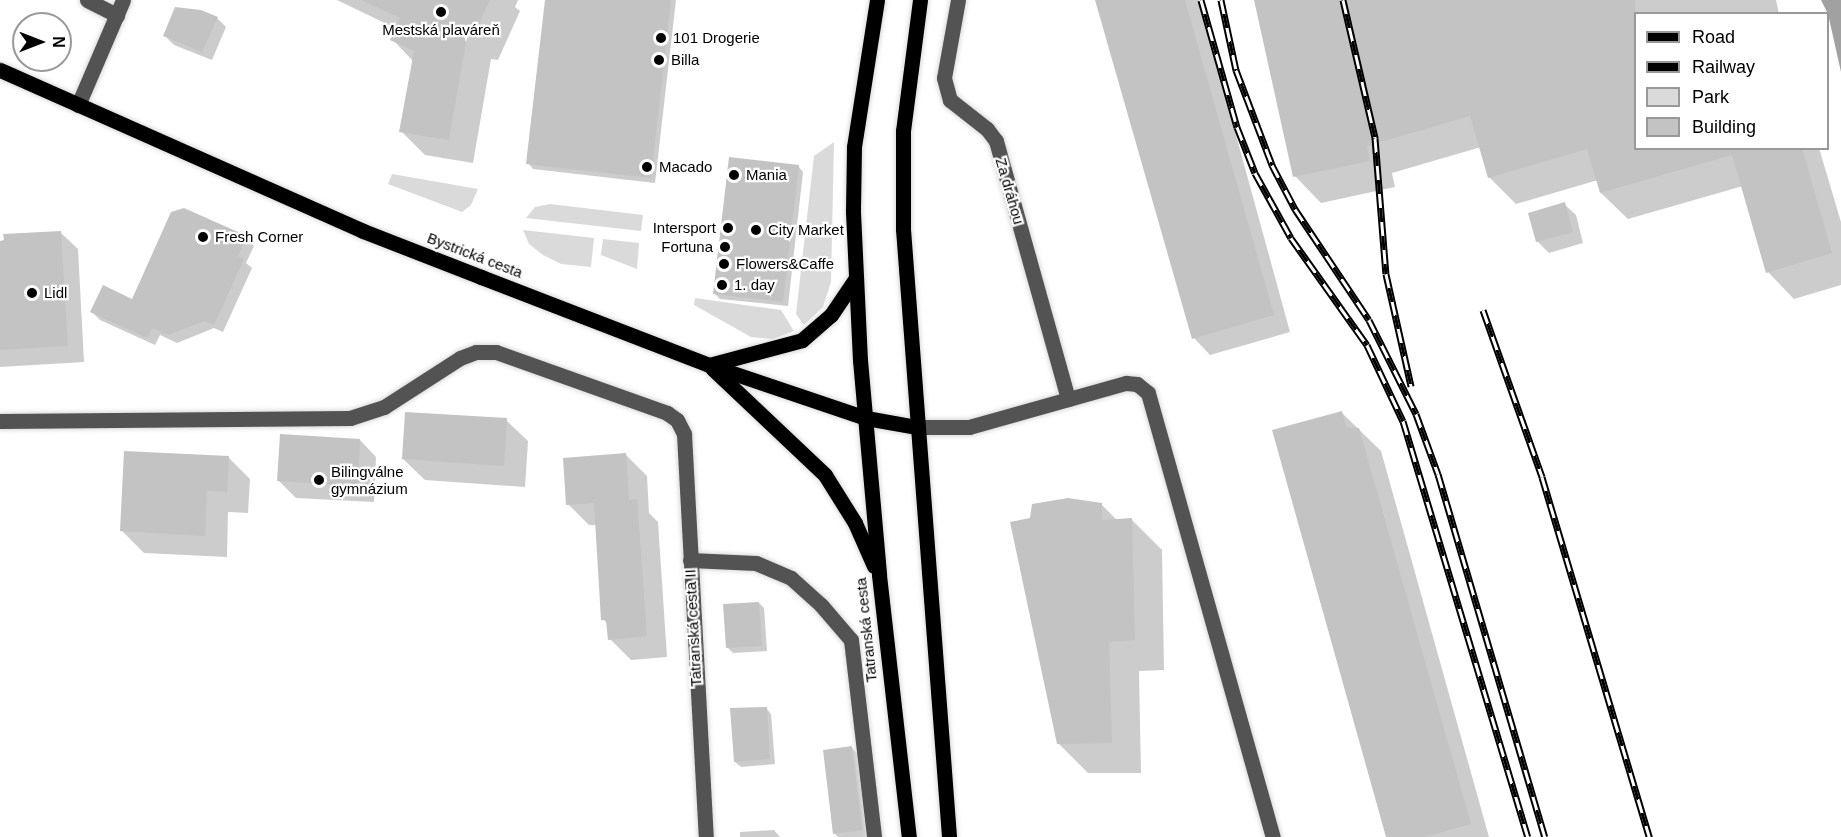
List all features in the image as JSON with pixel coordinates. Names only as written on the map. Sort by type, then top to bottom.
[{"type":"main road","name":"Tatranská cesta","points":[[877,0],[854,147],[856,278],[879,575],[909,837]]},
{"type":"main road","points":[[920,0],[906,83],[902,170],[917,428],[949,837]]},
{"type":"main road","name":"Bystrická cesta","points":[[0,70],[363,231],[709,365],[866,418],[917,428]]},
{"type":"main road","points":[[709,365],[802,340],[831,315],[856,278]]},
{"type":"main road","points":[[709,365],[825,475],[855,523],[879,575]]},
{"type":"street","points":[[87,0],[117,15]]},
{"type":"street","points":[[78,105],[123,0]]},
{"type":"street","name":"Za dráhou","points":[[958,0],[944,78],[950,100],[987,129],[996,141],[1068,399]]},
{"type":"street","name":"Tatranská cesta II","points":[[0,421],[350,418],[384,407],[460,358],[476,352],[496,352],[517,359],[677,420],[684,434],[706,837]]},
{"type":"street","points":[[917,428],[969,427],[1126,383],[1137,384],[1148,393],[1273,837]]},
{"type":"street","points":[[690,560],[756,563],[791,578],[821,605],[851,640],[874,837]]},
{"type":"green space","points":[[834,142],[831,282],[823,307],[804,325],[796,314],[814,156]]},
{"type":"green space","points":[[392,174],[478,189],[471,205],[462,212],[388,184]]},
{"type":"green space","points":[[550,204],[643,215],[641,231],[526,218],[535,207]]},
{"type":"green space","points":[[523,230],[594,238],[591,267],[561,264],[543,255],[529,244]]},
{"type":"green space","points":[[603,239],[639,243],[637,269],[601,255]]},
{"type":"green space","points":[[695,298],[781,310],[794,331],[773,339],[751,337],[694,305]]},
{"type":"shaded area","points":[[1821,0],[1841,0],[1841,72],[1829,12]]},
{"type":"building","points":[[361,0],[490,0],[473,37],[467,36],[449,140],[399,132],[414,51],[390,40],[400,18]]},
{"type":"building","points":[[545,0],[671,0],[651,178],[526,164]]},
{"type":"building","points":[[1095,0],[1185,0],[1274,315],[1192,339]]},
{"type":"building","points":[[1254,0],[1635,0],[1634,150],[1803,150],[1832,253],[1766,273],[1732,155],[1600,193],[1587,149],[1488,178],[1470,116],[1367,146],[1370,161],[1293,177]]},
{"type":"building","points":[[175,7],[201,10],[218,17],[202,52],[163,36]]},
{"type":"building","name":"City Market","points":[[729,157],[799,165],[783,302],[713,294]]},
{"type":"building","points":[[1565,202],[1573,232],[1536,242],[1528,213]]},
{"type":"building","points":[[184,208],[247,236],[238,256],[244,259],[214,325],[205,321],[168,335],[152,328],[147,338],[90,312],[103,285],[132,299],[171,212]]},
{"type":"building","name":"Lidl","points":[[61,231],[68,346],[0,350],[0,241],[4,240],[3,234]]},
{"type":"building","points":[[1342,411],[1346,427],[1359,428],[1471,824],[1425,837],[1386,837],[1272,430]]},
{"type":"building","points":[[405,412],[507,418],[504,466],[402,459]]},
{"type":"building","points":[[280,434],[360,439],[358,486],[277,481]]},
{"type":"building","points":[[124,451],[229,456],[227,492],[207,491],[205,536],[120,531]]},
{"type":"building","points":[[626,453],[629,500],[637,499],[647,636],[608,640],[606,620],[601,620],[594,503],[566,505],[563,458]]},
{"type":"building","points":[[1068,498],[1102,503],[1102,520],[1132,518],[1135,640],[1109,642],[1112,743],[1057,744],[1010,522],[1030,518],[1032,504]]},
{"type":"building","points":[[759,602],[762,646],[726,648],[723,604]]},
{"type":"building","points":[[767,707],[770,759],[734,762],[730,708]]},
{"type":"building","points":[[852,746],[863,830],[833,834],[823,750]]},
{"type":"railway","points":[[1201,0],[1237,127],[1255,173],[1291,238],[1367,345],[1403,421],[1528,837]]},
{"type":"railway","points":[[1221,0],[1236,70],[1272,165],[1295,209],[1369,320],[1416,414],[1438,474],[1545,837]]},
{"type":"railway","points":[[1343,0],[1375,138],[1386,274],[1411,386]]},
{"type":"railway","points":[[1483,310],[1542,477],[1649,837]]},
{"type":"place","name":"Mestská plaváreň","points":[[441,12]]},
{"type":"place","name":"101 Drogerie","points":[[661,38]]},
{"type":"place","name":"Billa","points":[[659,60]]},
{"type":"place","name":"Macado","points":[[647,167]]},
{"type":"place","name":"Mania","points":[[734,175]]},
{"type":"place","name":"Intersport","points":[[728,228]]},
{"type":"place","name":"City Market","points":[[756,230]]},
{"type":"place","name":"Fresh Corner","points":[[203,237]]},
{"type":"place","name":"Fortuna","points":[[725,247]]},
{"type":"place","name":"Flowers&Caffe","points":[[724,264]]},
{"type":"place","name":"1. day","points":[[722,285]]},
{"type":"place","name":"Lidl","points":[[32,293]]},
{"type":"place","name":"Bilingválne gymnázium","points":[[319,480]]}]
